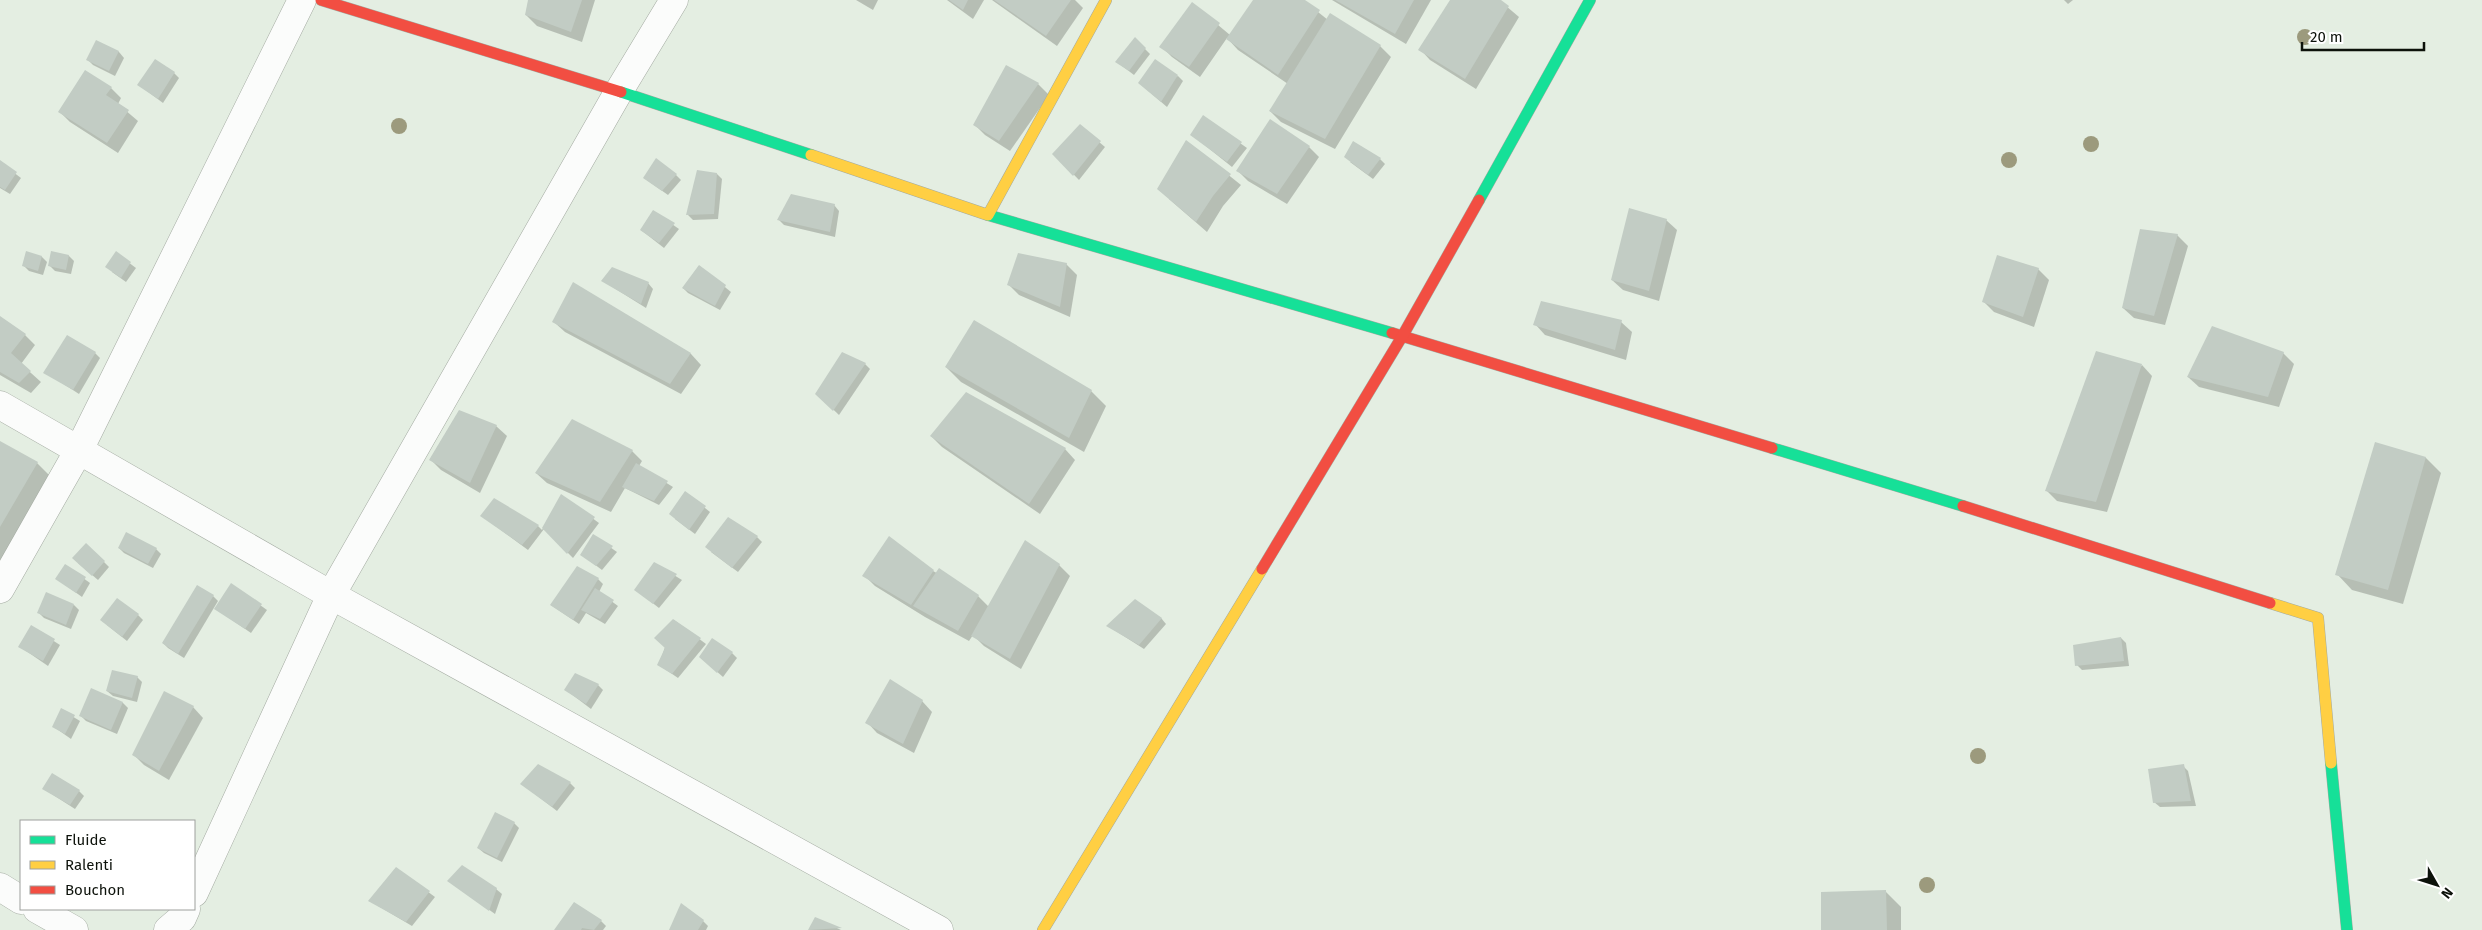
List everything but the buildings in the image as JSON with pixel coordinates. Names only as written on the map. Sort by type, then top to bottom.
[{"type":"street","points":[[0,589],[79,450],[302,0]]},
{"type":"street","points":[[321,0],[619,91],[988,214],[1403,335],[2031,526],[2318,618],[2347,930]]},
{"type":"street","points":[[195,891],[331,594],[619,91],[674,0]]},
{"type":"street","points":[[988,214],[1106,0]]},
{"type":"street","points":[[1043,930],[1403,335],[1590,0]]},
{"type":"street","points":[[0,405],[331,594],[939,930]]},
{"type":"street","points":[[0,887],[20,899]]},
{"type":"street","points":[[39,910],[74,930]]},
{"type":"street","points":[[168,930],[182,918],[186,910]]},
{"type":"traffic: fast","points":[[1479,200],[1590,0]]},
{"type":"traffic: fast","points":[[621,92],[811,155]]},
{"type":"traffic: fast","points":[[988,215],[1392,333]]},
{"type":"traffic: fast","points":[[1772,448],[1963,506]]},
{"type":"traffic: fast","points":[[2331,763],[2347,930]]},
{"type":"traffic: slow","points":[[811,155],[988,215],[1106,0]]},
{"type":"traffic: slow","points":[[1043,930],[1262,569]]},
{"type":"traffic: slow","points":[[2270,603],[2318,618],[2331,763]]},
{"type":"traffic: jam","points":[[321,0],[621,92]]},
{"type":"traffic: jam","points":[[1262,569],[1403,335],[1479,200]]},
{"type":"traffic: jam","points":[[1392,333],[1772,448]]},
{"type":"traffic: jam","points":[[1963,506],[2270,603]]}]
